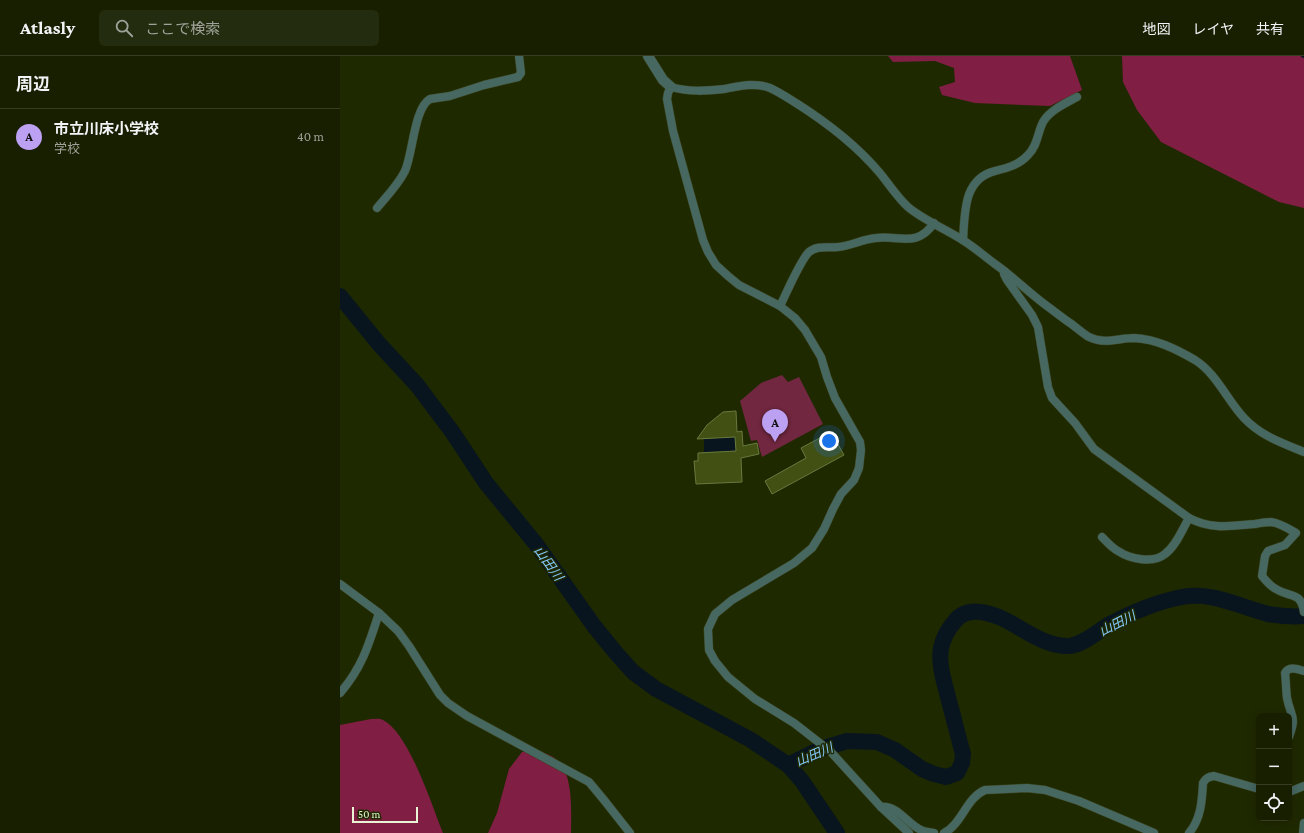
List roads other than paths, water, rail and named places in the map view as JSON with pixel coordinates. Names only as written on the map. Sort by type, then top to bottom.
[{"type":"street","points":[[377,208],[396,186],[409,161],[416,123],[424,103],[430,99],[450,96],[484,84],[518,78],[521,73],[519,56]]},
{"type":"street","points":[[648,56],[663,80],[671,87],[686,91],[700,91],[741,85],[754,85],[769,88],[783,95],[818,117],[844,138],[878,172],[900,199],[910,208],[962,240],[1004,271],[1042,303],[1089,337],[1099,341],[1109,342],[1132,338],[1145,339],[1177,349],[1207,369],[1243,418],[1257,431],[1276,441],[1304,452]]},
{"type":"street","points":[[671,87],[667,99],[673,131],[703,240],[708,252],[716,265],[734,280],[780,306],[795,318],[805,330],[821,357],[834,398],[860,442],[861,458],[854,480],[841,494],[832,509],[824,529],[812,548],[794,563],[721,608],[711,620],[708,629],[709,650],[715,661],[728,676],[755,699],[794,723],[830,751],[881,806],[909,833]]},
{"type":"street","points":[[962,240],[967,198],[975,183],[980,177],[989,172],[1010,167],[1019,163],[1032,151],[1037,142],[1043,122],[1048,116],[1077,97]]},
{"type":"street","points":[[780,306],[806,255],[815,248],[838,247],[876,238],[914,238],[929,231],[934,223]]},
{"type":"street","points":[[1004,271],[1007,280],[1032,315],[1038,327],[1048,387],[1052,398],[1075,423],[1094,449],[1198,523],[1209,526],[1226,526],[1272,522],[1296,533],[1285,545],[1268,551],[1265,556],[1262,576],[1277,590],[1300,599],[1304,612]]},
{"type":"street","points":[[1102,537],[1118,552],[1130,557],[1147,560],[1155,559],[1165,555],[1173,546],[1189,518]]},
{"type":"street","points":[[340,584],[379,613],[398,631],[437,690],[448,703],[467,716],[589,782],[630,833]]},
{"type":"street","points":[[340,693],[351,680],[367,650],[379,613]]},
{"type":"street","points":[[1292,730],[1294,718],[1287,698],[1285,673],[1288,669],[1292,668],[1304,671]]},
{"type":"street","points":[[1189,833],[1200,814],[1203,783],[1209,776],[1214,776],[1256,788]]},
{"type":"street","points":[[1292,791],[1304,786]]},
{"type":"street","points":[[944,833],[953,827],[979,792],[984,790],[1027,788],[1045,790],[1079,801],[1154,833]]},
{"type":"street","points":[[881,806],[891,808],[921,830],[934,833]]},
{"type":"street","points":[[1303,833],[1304,823]]},
{"type":"water","points":[[735,437],[736,451],[704,452],[704,439]]},
{"type":"waterway","name":"山田川","points":[[340,296],[379,344],[417,385],[453,433],[486,483],[536,544],[594,626],[633,672],[656,689],[751,740],[788,765],[802,781],[837,833]]},
{"type":"waterway","name":"山田川","points":[[788,765],[821,749],[847,741],[877,742],[895,750],[922,769],[934,774],[946,777],[957,773],[962,763],[963,754],[942,674],[940,654],[946,633],[959,617],[970,612],[981,612],[999,617],[1049,643],[1068,646],[1079,644],[1110,624],[1126,616],[1168,600],[1189,596],[1213,597],[1268,614],[1304,616]]},
{"type":"place","name":"市立川床小学校","points":[[775,442]]}]
